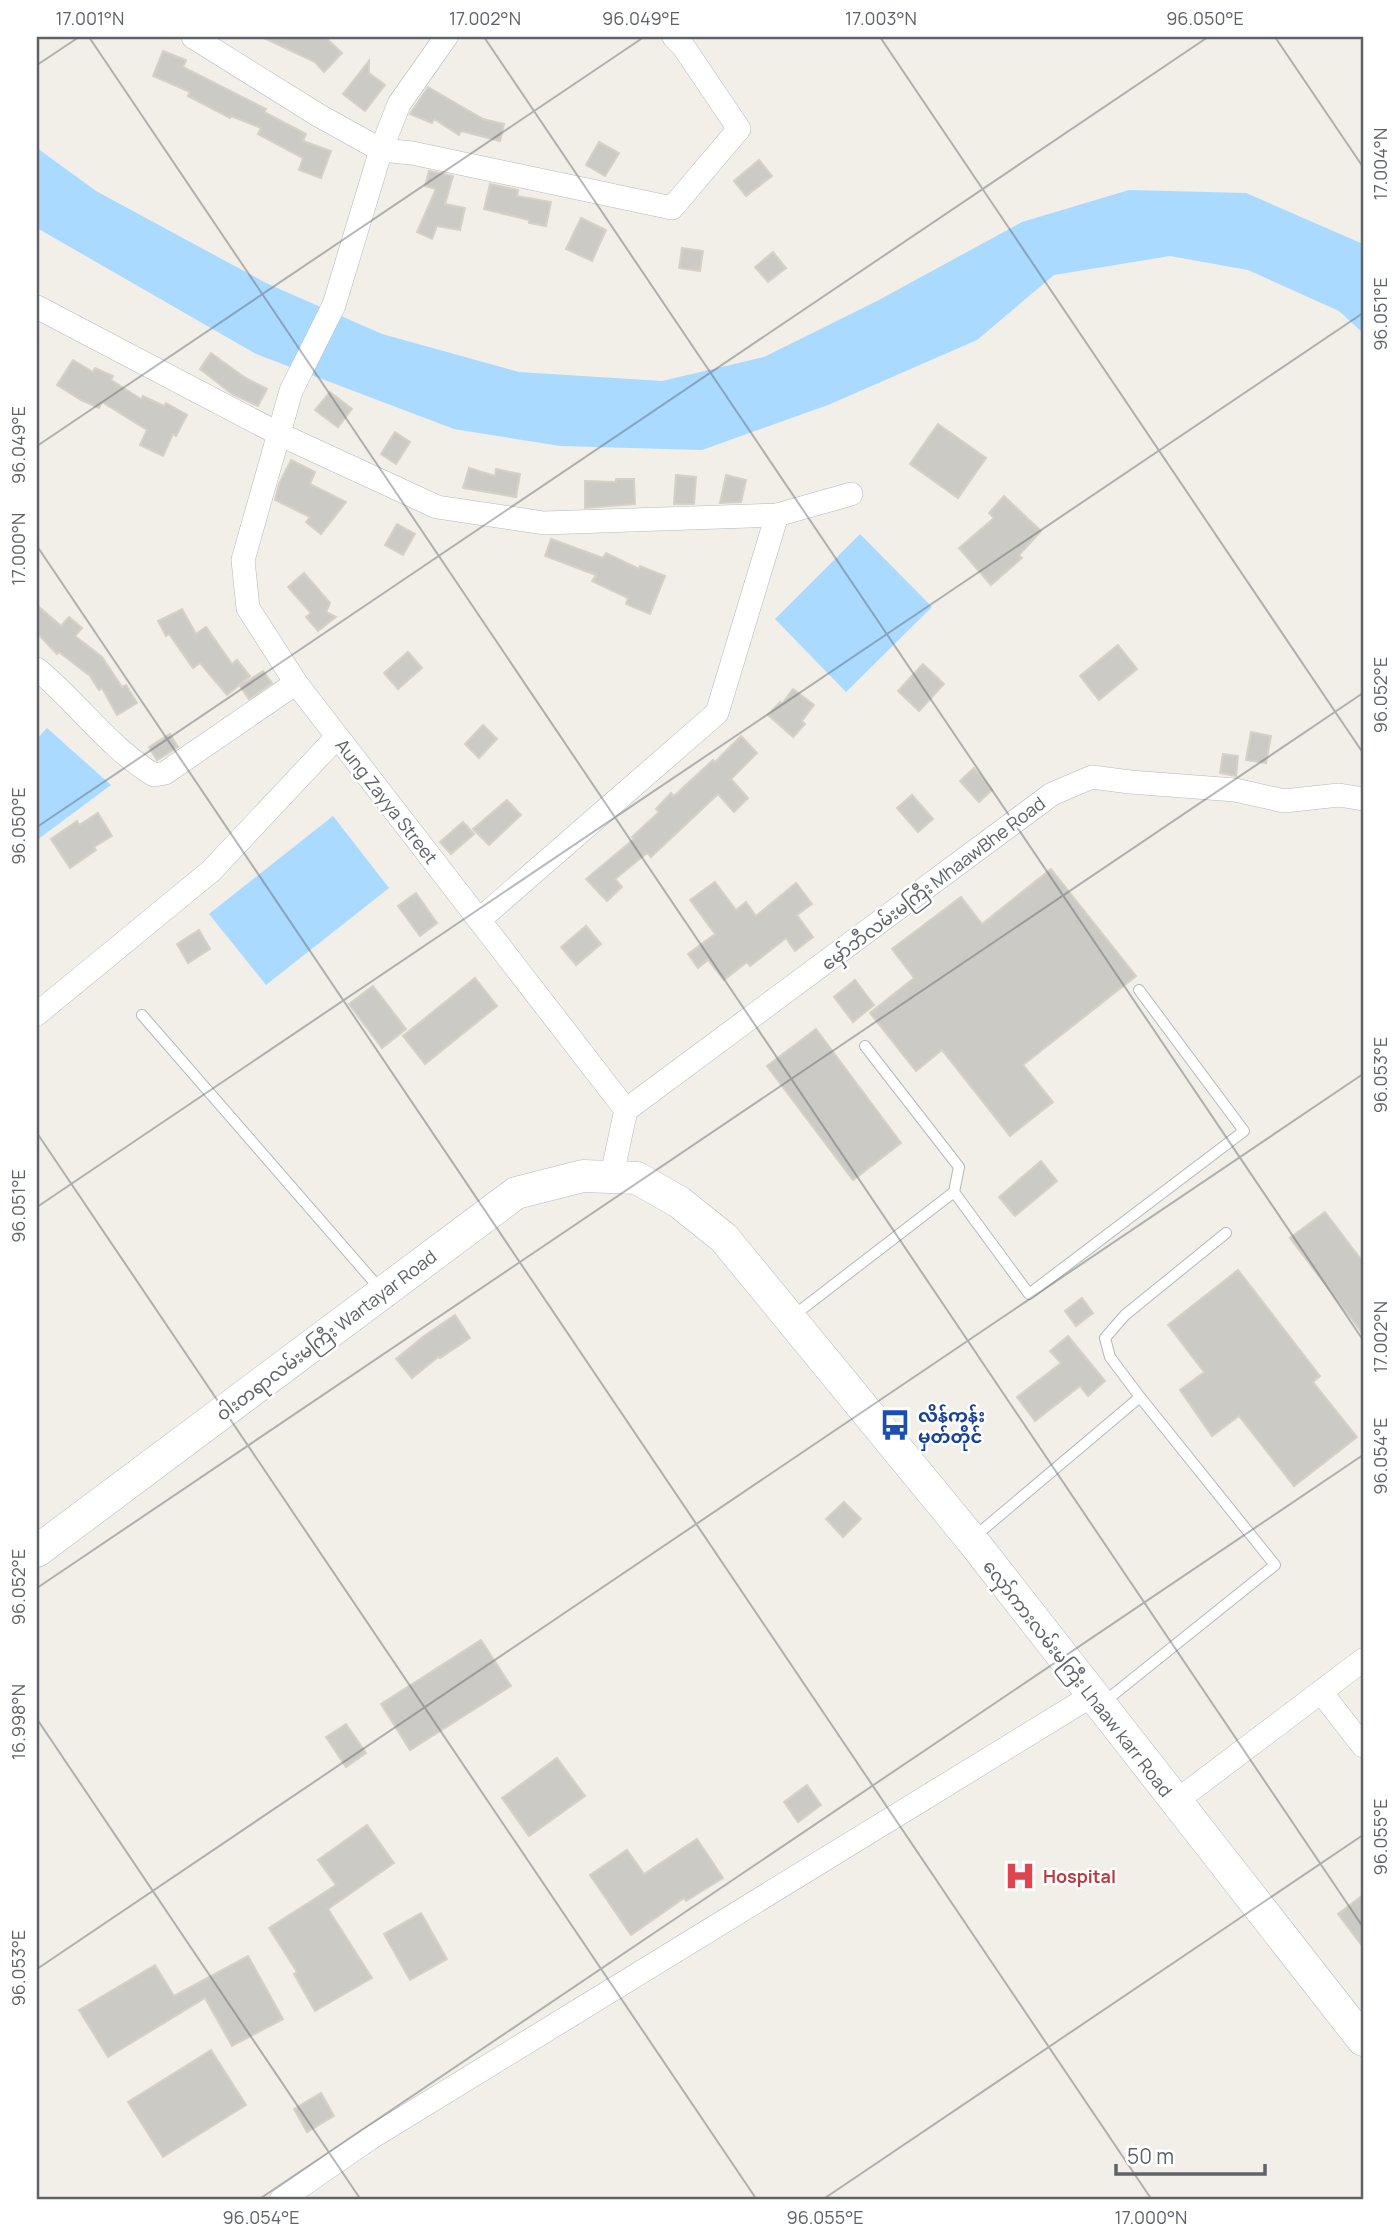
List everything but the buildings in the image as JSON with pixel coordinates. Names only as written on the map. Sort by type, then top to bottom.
[{"type":"street","points":[[193,37],[318,115],[381,150],[412,153],[672,208],[739,129],[674,37]]},
{"type":"street","name":"Aung Zayya Street","points":[[446,37],[398,104],[381,150],[334,305],[291,391],[243,560],[248,608],[296,683],[626,1110]]},
{"type":"street","points":[[37,307],[279,434],[438,507],[544,523],[777,515],[851,494]]},
{"type":"street","points":[[479,920],[717,713],[777,515]]},
{"type":"street","points":[[37,668],[128,758],[154,775],[165,773],[296,683]]},
{"type":"street","points":[[37,1014],[211,871],[337,737]]},
{"type":"street","name":"မှော်ဘီလမ်းမကြီး MhaawBhe Road","points":[[626,1110],[1052,794],[1082,781],[1092,777],[1235,790],[1284,801],[1339,795],[1363,799]]},
{"type":"street","points":[[624,1178],[626,1110]]},
{"type":"street","name":"ဝါးတရာလမ်းမကြီး Wartayar Road","points":[[37,1550],[516,1193],[583,1176],[624,1178]]},
{"type":"street","name":"လှော်ကားလမ်းမကြီး Lhaaw karr Road","points":[[624,1178],[679,1202],[724,1238],[971,1539],[1363,2040]]},
{"type":"street","points":[[1175,1802],[1363,1660]]},
{"type":"street","points":[[1321,1692],[1363,1746]]},
{"type":"street","points":[[281,2200],[369,2139],[1096,1700]]},
{"type":"lane","points":[[954,1192],[1029,1294],[1244,1131],[1139,990]]},
{"type":"lane","points":[[142,1015],[383,1292]]},
{"type":"lane","points":[[789,1319],[954,1192],[959,1167],[865,1046]]},
{"type":"lane","points":[[1096,1700],[1275,1565],[1110,1357],[1105,1338],[1125,1315],[1226,1233]]},
{"type":"lane","points":[[971,1539],[1140,1397]]},
{"type":"water","points":[[37,148],[96,191],[266,283],[382,334],[519,372],[662,381],[764,357],[877,301],[1022,222],[1129,190],[1246,193],[1363,244],[1363,333],[1339,311],[1248,270],[1170,256],[1054,275],[977,340],[828,405],[702,450],[560,446],[454,429],[256,354],[37,228]]},
{"type":"water","points":[[860,534],[932,607],[846,692],[775,619]]},
{"type":"water","points":[[47,728],[111,785],[37,840],[37,739]]},
{"type":"water","points":[[333,816],[389,888],[266,985],[209,914]]},
{"type":"place","name":"လိန်ကုန်း မှတ်တိုင်","points":[[895,1425]]},
{"type":"place","name":"Hospital","points":[[1020,1876]]}]
